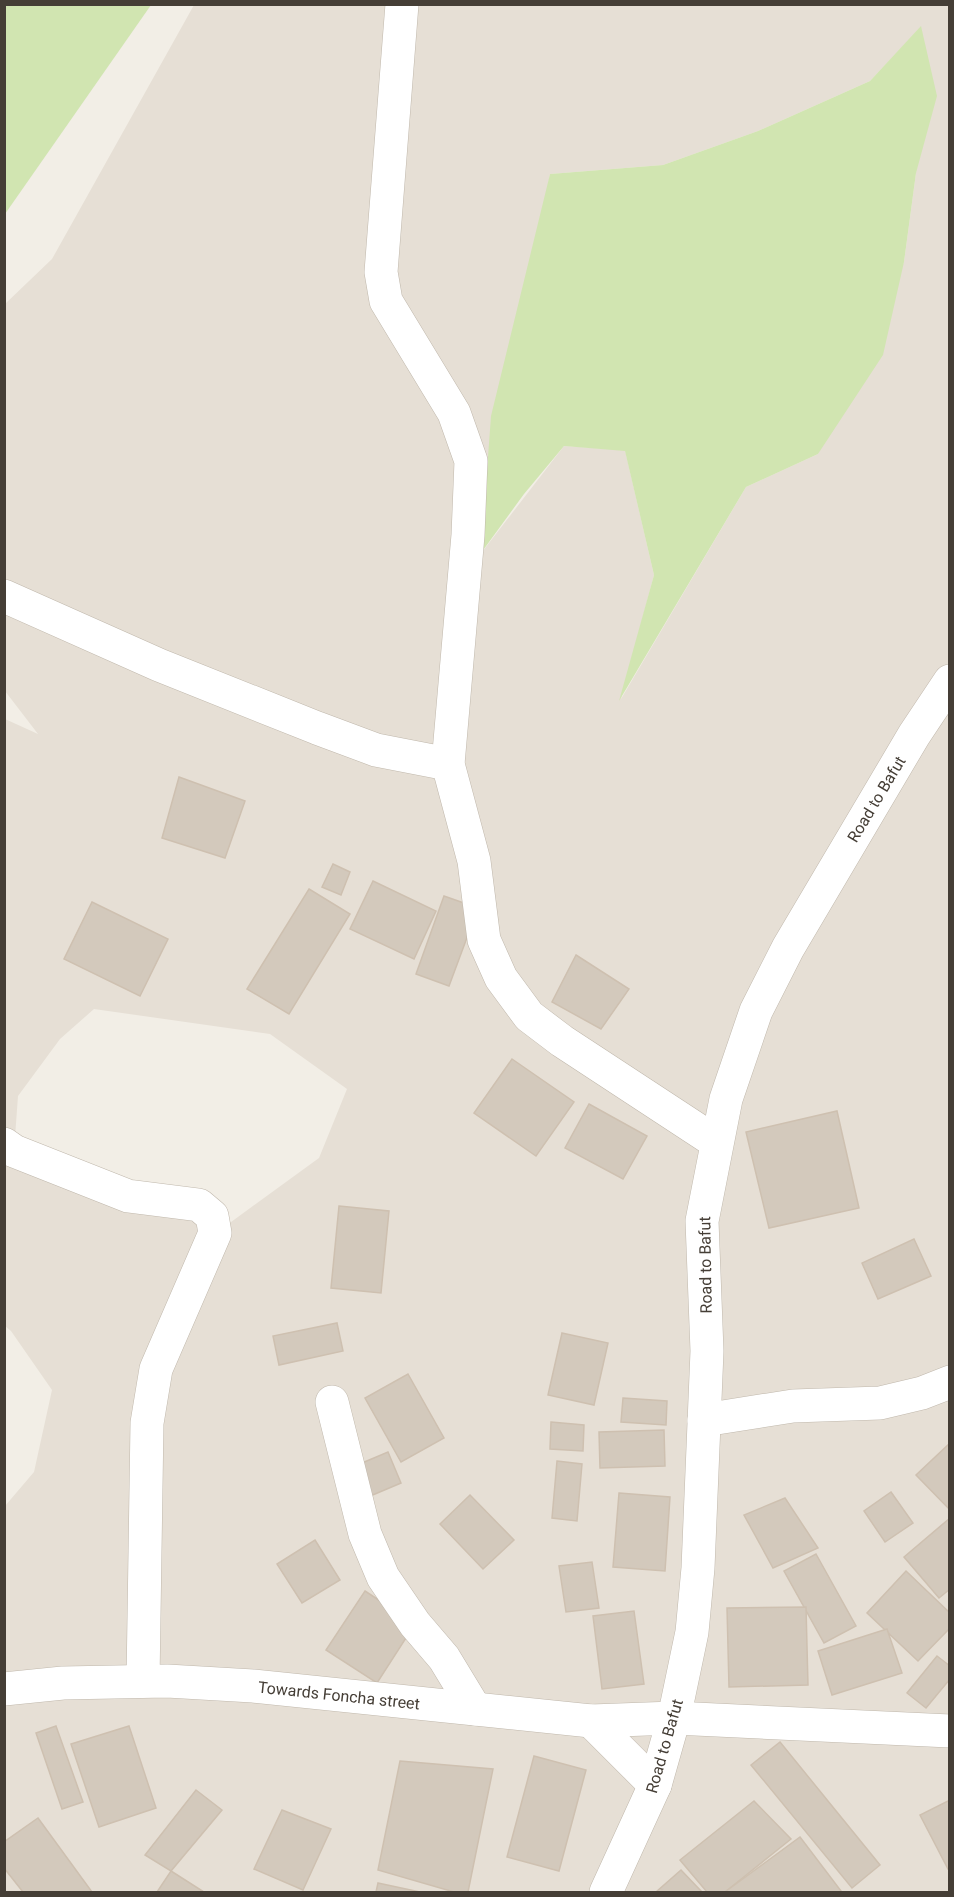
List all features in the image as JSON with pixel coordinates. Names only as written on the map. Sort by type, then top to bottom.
[{"type":"street","points":[[402,4],[381,272],[386,301],[454,413],[471,461],[468,535],[448,764],[474,861],[484,940],[501,978],[530,1016],[562,1041],[716,1142]]},
{"type":"street","points":[[4,596],[159,665],[327,732],[376,750],[448,764]]},
{"type":"street","name":"Road to Bafut","points":[[606,1893],[655,1785],[674,1718],[692,1632],[698,1568],[706,1352],[702,1221],[726,1099],[756,1011],[794,938],[914,735],[950,681]]},
{"type":"street","points":[[4,1144],[14,1151],[128,1196],[199,1205],[212,1216],[215,1233],[156,1370],[147,1423],[143,1681]]},
{"type":"street","points":[[704,1420],[793,1406],[880,1403],[922,1393],[950,1382]]},
{"type":"street","points":[[332,1402],[365,1534],[383,1577],[415,1624],[444,1658],[475,1709]]},
{"type":"street","name":"Towards Foncha street","points":[[4,1689],[63,1683],[143,1681],[253,1686],[591,1721],[674,1718],[950,1731]]},
{"type":"street","points":[[591,1721],[655,1785]]},
{"type":"shaded area","points":[[194,5],[949,5],[949,1892],[5,1892],[5,1506],[34,1472],[52,1390],[11,1331],[5,1326],[5,719],[38,734],[5,691],[5,304],[52,259]],"holes":[[[921,27],[916,173],[904,262],[818,454],[746,487],[621,699],[654,575],[625,450],[564,446],[482,552],[550,174],[663,165],[758,131],[870,81]],[[94,1009],[270,1034],[347,1089],[319,1158],[216,1233],[212,1216],[14,1151],[18,1096],[60,1039]]]},
{"type":"green space","points":[[4,5],[151,5],[5,214]]},
{"type":"green space","points":[[921,26],[937,96],[916,173],[904,262],[883,355],[818,454],[746,487],[619,701],[654,575],[625,451],[564,446],[524,494],[481,553],[491,416],[550,174],[663,165],[758,131],[870,81]]},
{"type":"building","points":[[179,777],[245,801],[225,858],[162,838]]},
{"type":"building","points":[[333,864],[350,872],[341,895],[322,887]]},
{"type":"building","points":[[373,881],[436,911],[414,959],[350,929]]},
{"type":"building","points":[[309,889],[350,914],[289,1014],[247,989]]},
{"type":"building","points":[[444,896],[478,908],[449,986],[416,974]]},
{"type":"building","points":[[92,902],[168,939],[140,996],[64,959]]},
{"type":"building","points":[[576,955],[629,989],[601,1029],[552,1002]]},
{"type":"building","points":[[512,1059],[574,1102],[536,1156],[474,1113]]},
{"type":"building","points":[[589,1104],[647,1136],[623,1179],[565,1148]]},
{"type":"building","points":[[837,1111],[859,1208],[769,1228],[746,1132]]},
{"type":"building","points":[[339,1206],[389,1211],[381,1293],[331,1288]]},
{"type":"building","points":[[914,1239],[931,1276],[878,1299],[862,1263]]},
{"type":"building","points":[[337,1323],[343,1351],[279,1365],[273,1336]]},
{"type":"building","points":[[562,1333],[608,1343],[594,1405],[548,1395]]},
{"type":"building","points":[[408,1374],[444,1438],[401,1462],[365,1398]]},
{"type":"building","points":[[623,1398],[667,1401],[666,1425],[621,1422]]},
{"type":"building","points":[[551,1422],[584,1425],[583,1451],[550,1449]]},
{"type":"building","points":[[664,1430],[665,1466],[600,1468],[599,1432]]},
{"type":"building","points":[[950,1443],[950,1510],[916,1475]]},
{"type":"building","points":[[388,1452],[401,1483],[368,1497],[355,1466]]},
{"type":"building","points":[[557,1461],[582,1464],[577,1521],[552,1518]]},
{"type":"building","points":[[891,1492],[913,1523],[885,1542],[864,1511]]},
{"type":"building","points":[[619,1493],[670,1497],[665,1571],[613,1567]]},
{"type":"building","points":[[470,1495],[514,1540],[483,1569],[440,1524]]},
{"type":"building","points":[[785,1498],[818,1548],[773,1568],[744,1515]]},
{"type":"building","points":[[950,1518],[950,1589],[939,1598],[904,1557]]},
{"type":"building","points":[[315,1540],[340,1580],[302,1603],[277,1564]]},
{"type":"building","points":[[816,1554],[856,1626],[824,1643],[784,1571]]},
{"type":"building","points":[[592,1562],[599,1608],[566,1612],[559,1566]]},
{"type":"building","points":[[906,1571],[950,1613],[950,1628],[918,1661],[867,1613]]},
{"type":"building","points":[[365,1591],[415,1624],[377,1683],[326,1650]]},
{"type":"building","points":[[806,1607],[808,1685],[729,1687],[727,1608]]},
{"type":"building","points":[[634,1611],[644,1684],[602,1689],[593,1616]]},
{"type":"building","points":[[887,1629],[902,1673],[832,1695],[818,1651]]},
{"type":"building","points":[[937,1656],[950,1666],[950,1679],[926,1708],[907,1693]]},
{"type":"building","points":[[56,1726],[83,1802],[62,1809],[36,1733]]},
{"type":"building","points":[[129,1726],[156,1808],[99,1827],[71,1744]]},
{"type":"building","points":[[780,1742],[880,1865],[852,1888],[751,1765]]},
{"type":"building","points":[[534,1756],[586,1770],[559,1871],[507,1857]]},
{"type":"building","points":[[400,1761],[493,1769],[468,1892],[454,1892],[378,1870]]},
{"type":"building","points":[[196,1790],[222,1810],[171,1871],[145,1855]]},
{"type":"building","points":[[950,1800],[950,1868],[948,1869],[920,1815]]},
{"type":"building","points":[[754,1801],[791,1839],[725,1892],[707,1892],[680,1860]]},
{"type":"building","points":[[282,1810],[331,1829],[303,1890],[254,1869]]},
{"type":"building","points":[[38,1818],[92,1892],[23,1892],[4,1868],[4,1842]]},
{"type":"building","points":[[800,1837],[841,1891],[725,1892]]},
{"type":"building","points":[[681,1870],[702,1892],[656,1892]]},
{"type":"building","points":[[171,1871],[204,1892],[157,1892]]},
{"type":"building","points":[[378,1883],[420,1892],[376,1892]]}]
